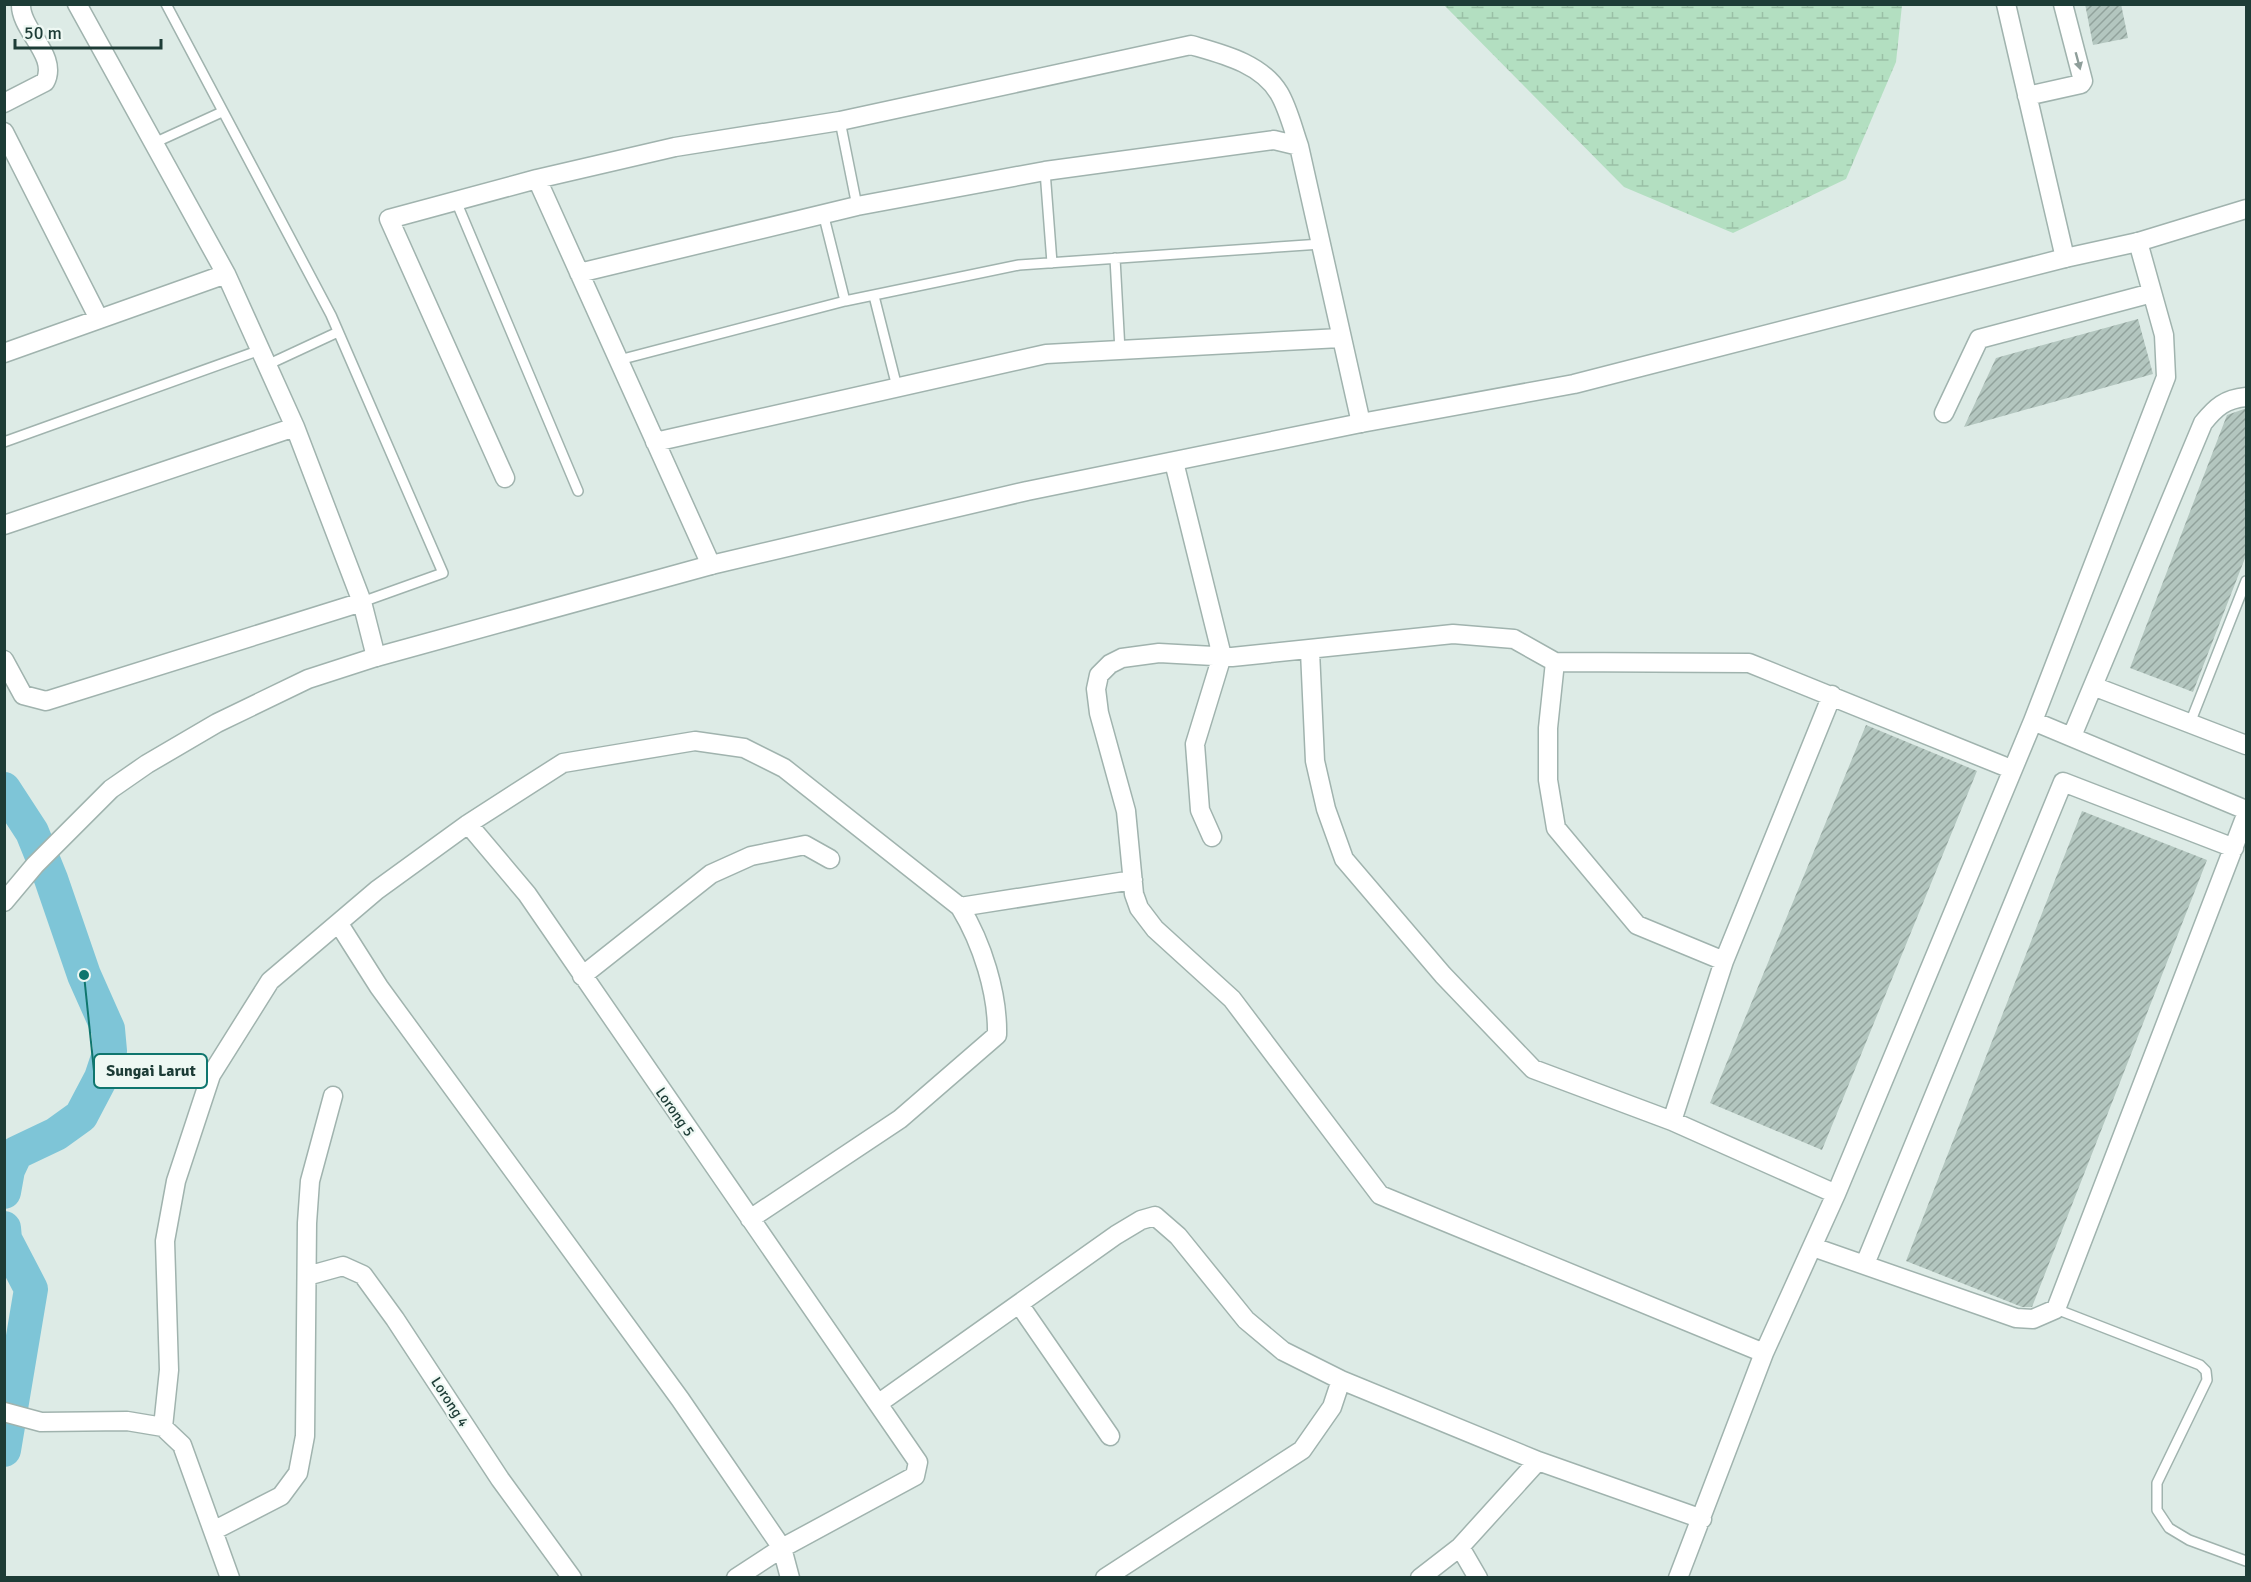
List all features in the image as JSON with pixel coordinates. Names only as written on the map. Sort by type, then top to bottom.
[{"type":"street","points":[[4,103],[45,82],[48,76],[45,57],[22,14],[21,4]]},
{"type":"street","points":[[77,4],[226,274],[295,427],[362,602],[376,657]]},
{"type":"street","points":[[2027,96],[2081,84],[2083,81],[2063,4]]},
{"type":"street","points":[[2007,5],[2066,258]]},
{"type":"street","points":[[505,478],[389,219],[675,147],[840,121],[1191,45],[1225,55],[1258,70],[1279,93],[1299,146],[1340,338],[1361,423]]},
{"type":"street","points":[[4,132],[99,319]]},
{"type":"street","points":[[579,273],[824,213],[1045,171],[1274,140],[1299,146]]},
{"type":"street","points":[[537,180],[711,565]]},
{"type":"street","points":[[7,894],[111,789],[147,764],[217,723],[308,678],[376,657],[711,565],[1027,491],[1361,423],[1574,384],[2066,258],[2138,242],[2247,209]]},
{"type":"street","points":[[1678,1578],[1764,1353],[1814,1247],[2033,721],[2166,377],[2164,335],[2138,242]]},
{"type":"street","points":[[4,353],[226,274]]},
{"type":"street","points":[[1944,413],[1979,339],[2152,293]]},
{"type":"street","points":[[655,442],[1046,354],[1340,338]]},
{"type":"street","points":[[2072,736],[2203,423],[2216,407],[2228,399],[2247,397]]},
{"type":"street","points":[[4,525],[295,427]]},
{"type":"street","points":[[1174,462],[1222,656],[1195,744],[1200,810],[1212,837]]},
{"type":"street","points":[[4,660],[23,695],[46,701],[362,602]]},
{"type":"street","points":[[1764,1353],[1380,1195],[1232,999],[1155,929],[1139,908],[1133,880],[1126,811],[1099,713],[1096,689],[1099,675],[1110,664],[1122,658],[1159,653],[1222,656],[1310,651],[1453,634],[1514,639],[1555,662],[1749,663],[2012,769]]},
{"type":"street","points":[[1310,651],[1316,760],[1326,809],[1344,859],[1443,975],[1533,1069],[1672,1121],[1836,1194]]},
{"type":"street","points":[[1555,662],[1548,728],[1548,780],[1556,828],[1637,925],[1724,961]]},
{"type":"street","points":[[2093,686],[2247,745]]},
{"type":"street","points":[[1672,1121],[1724,961],[1832,696]]},
{"type":"street","points":[[2033,721],[2247,810]]},
{"type":"street","points":[[163,1427],[169,1370],[165,1241],[176,1181],[211,1075],[270,981],[378,890],[468,824],[562,763],[695,741],[744,748],[784,768],[960,907],[973,928],[998,1010],[997,1035],[900,1119],[750,1219]]},
{"type":"street","points":[[1865,1264],[2063,782],[2234,848]]},
{"type":"street","points":[[1814,1247],[2016,1318],[2033,1318],[2056,1309],[2247,815]]},
{"type":"street","name":"Lorong 5","points":[[468,824],[527,894],[918,1462],[915,1476],[782,1548],[736,1578]]},
{"type":"street","points":[[582,976],[711,874],[751,856],[805,845],[830,859]]},
{"type":"street","points":[[960,907],[1133,880]]},
{"type":"street","points":[[339,924],[379,987],[680,1399],[782,1548],[790,1578]]},
{"type":"street","points":[[213,1531],[281,1496],[298,1473],[304,1436],[310,1181],[333,1096]]},
{"type":"street","points":[[879,1403],[1116,1235],[1141,1220],[1155,1216],[1178,1236],[1246,1320],[1283,1351],[1341,1380],[1538,1461],[1702,1519]]},
{"type":"street","name":"Lorong 4","points":[[307,1276],[343,1266],[363,1275],[395,1319],[500,1479],[572,1578]]},
{"type":"street","points":[[1019,1305],[1110,1436]]},
{"type":"street","points":[[1105,1578],[1302,1450],[1332,1407],[1341,1380]]},
{"type":"street","points":[[4,1412],[41,1422],[127,1420],[163,1427],[182,1445],[230,1578]]},
{"type":"street","points":[[1420,1578],[1460,1547],[1538,1461]]},
{"type":"street","points":[[1460,1547],[1478,1578]]},
{"type":"lane","points":[[166,4],[338,332],[443,573],[362,602]]},
{"type":"lane","points":[[154,143],[222,112]]},
{"type":"lane","points":[[840,121],[857,206]]},
{"type":"lane","points":[[1045,171],[1052,263]]},
{"type":"lane","points":[[456,201],[578,492]]},
{"type":"lane","points":[[824,213],[845,301]]},
{"type":"lane","points":[[619,360],[845,301],[1019,265],[1321,244]]},
{"type":"lane","points":[[1115,258],[1120,351]]},
{"type":"lane","points":[[873,296],[897,387]]},
{"type":"lane","points":[[4,442],[338,332]]},
{"type":"lane","points":[[2190,723],[2247,581]]},
{"type":"lane","points":[[2056,1309],[2200,1365],[2206,1371],[2207,1380],[2157,1483],[2157,1510],[2169,1528],[2189,1540],[2247,1561]]},
{"type":"green space","points":[[1444,5],[1902,5],[1896,62],[1846,179],[1733,233],[1624,187]]},
{"type":"building","points":[[2085,4],[2121,4],[2128,38],[2093,45]]},
{"type":"building","points":[[2138,319],[2153,374],[1964,427],[1996,358]]},
{"type":"building","points":[[2247,408],[2247,553],[2193,692],[2130,668],[2227,415]]},
{"type":"building","points":[[1866,725],[1977,771],[1822,1150],[1710,1103]]},
{"type":"building","points":[[2082,811],[2207,860],[2032,1307],[2022,1307],[1906,1261]]},
{"type":"waterway","points":[[4,789],[32,832],[84,975],[108,1029],[110,1051],[101,1078],[81,1116],[56,1134],[16,1153],[8,1170],[4,1192]]},
{"type":"waterway","points":[[4,1228],[5,1239],[31,1289],[4,1450]]},
{"type":"place","name":"Sungai Larut","points":[[84,975]]}]
